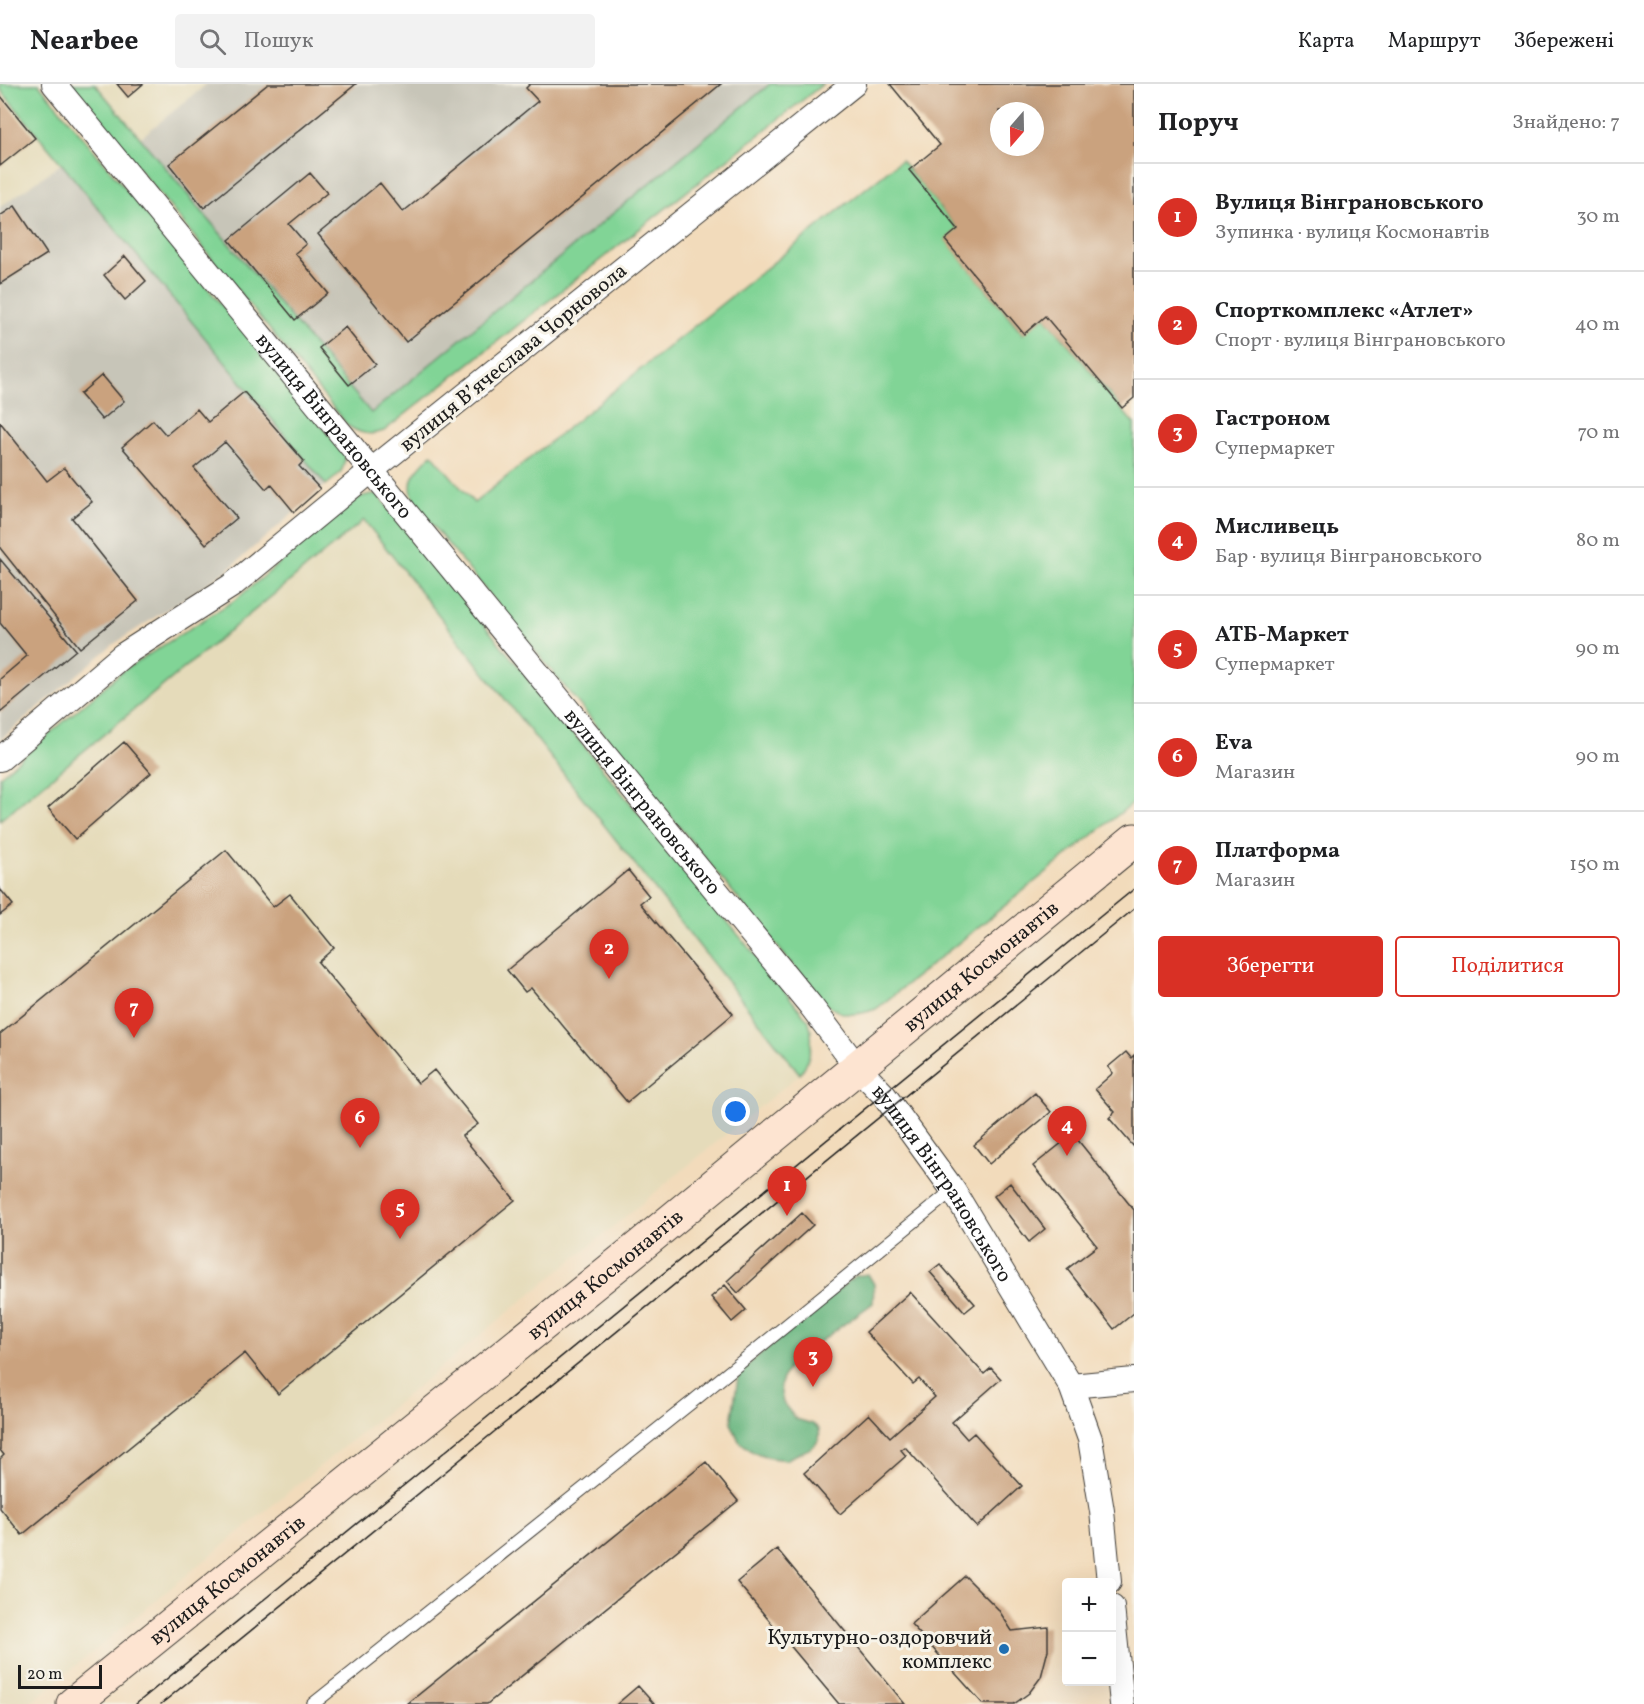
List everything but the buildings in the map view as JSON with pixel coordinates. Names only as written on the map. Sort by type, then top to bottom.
[{"type":"main road","name":"вулиця Космонавтів","points":[[73,1704],[629,1255],[1134,840]]},
{"type":"street","name":"вулиця Вінграновського","points":[[54,84],[811,1006],[857,1067],[884,1095],[953,1190],[1071,1386],[1090,1439],[1109,1578]]},
{"type":"street","name":"вулиця Вʼячеслава Чорновола","points":[[0,759],[123,655],[231,586],[372,470],[854,84]]},
{"type":"street","points":[[1071,1386],[1134,1380]]},
{"type":"street","points":[[1115,1632],[1122,1704]]},
{"type":"lane","points":[[313,1704],[692,1402],[953,1190]]},
{"type":"shaded area","points":[[95,84],[207,84],[140,138]]},
{"type":"shaded area","points":[[207,84],[770,84],[371,413],[140,138]]},
{"type":"shaded area","points":[[0,89],[61,164],[0,207]]},
{"type":"shaded area","points":[[61,164],[326,485],[225,572],[114,644],[0,740],[0,207]]},
{"type":"shaded area","points":[[364,520],[800,1074],[29,1704],[0,1704],[0,820]]},
{"type":"green space","points":[[0,84],[39,84],[345,454],[342,469],[326,485],[0,89]]},
{"type":"green space","points":[[70,84],[95,84],[371,413],[770,84],[823,84],[384,431],[370,434],[348,426]]},
{"type":"green space","points":[[901,160],[958,229],[946,240],[1023,334],[1045,316],[1134,424],[1134,802],[876,1009],[848,1014],[835,1010],[822,1001],[416,505],[411,482],[416,471],[432,454],[474,503]]},
{"type":"green space","points":[[378,495],[809,1021],[811,1048],[800,1074],[364,520],[0,820],[0,776],[124,670],[235,600],[360,497]]},
{"type":"green space","points":[[868,1274],[874,1284],[873,1303],[792,1362],[780,1387],[783,1403],[796,1419],[813,1424],[819,1429],[818,1442],[786,1460],[753,1452],[739,1441],[731,1423],[738,1377],[753,1360],[855,1276]]},
{"type":"tram line","points":[[136,1704],[1134,889]]},
{"type":"tram line","points":[[161,1704],[1134,909]]},
{"type":"place","name":"Спорткомплекс «Атлет»","points":[[609,979]]},
{"type":"place","name":"Платформа","points":[[134,1038]]},
{"type":"place","name":"Eva","points":[[360,1148]]},
{"type":"place","name":"Мисливець","points":[[1067,1156]]},
{"type":"place","name":"Вулиця Вінграновського","points":[[787,1216]]},
{"type":"place","name":"АТБ-Маркет","points":[[400,1239]]},
{"type":"place","name":"Гастроном","points":[[813,1387]]},
{"type":"place","name":"Культурно-оздоровчий комплекс","points":[[1004,1649]]}]
